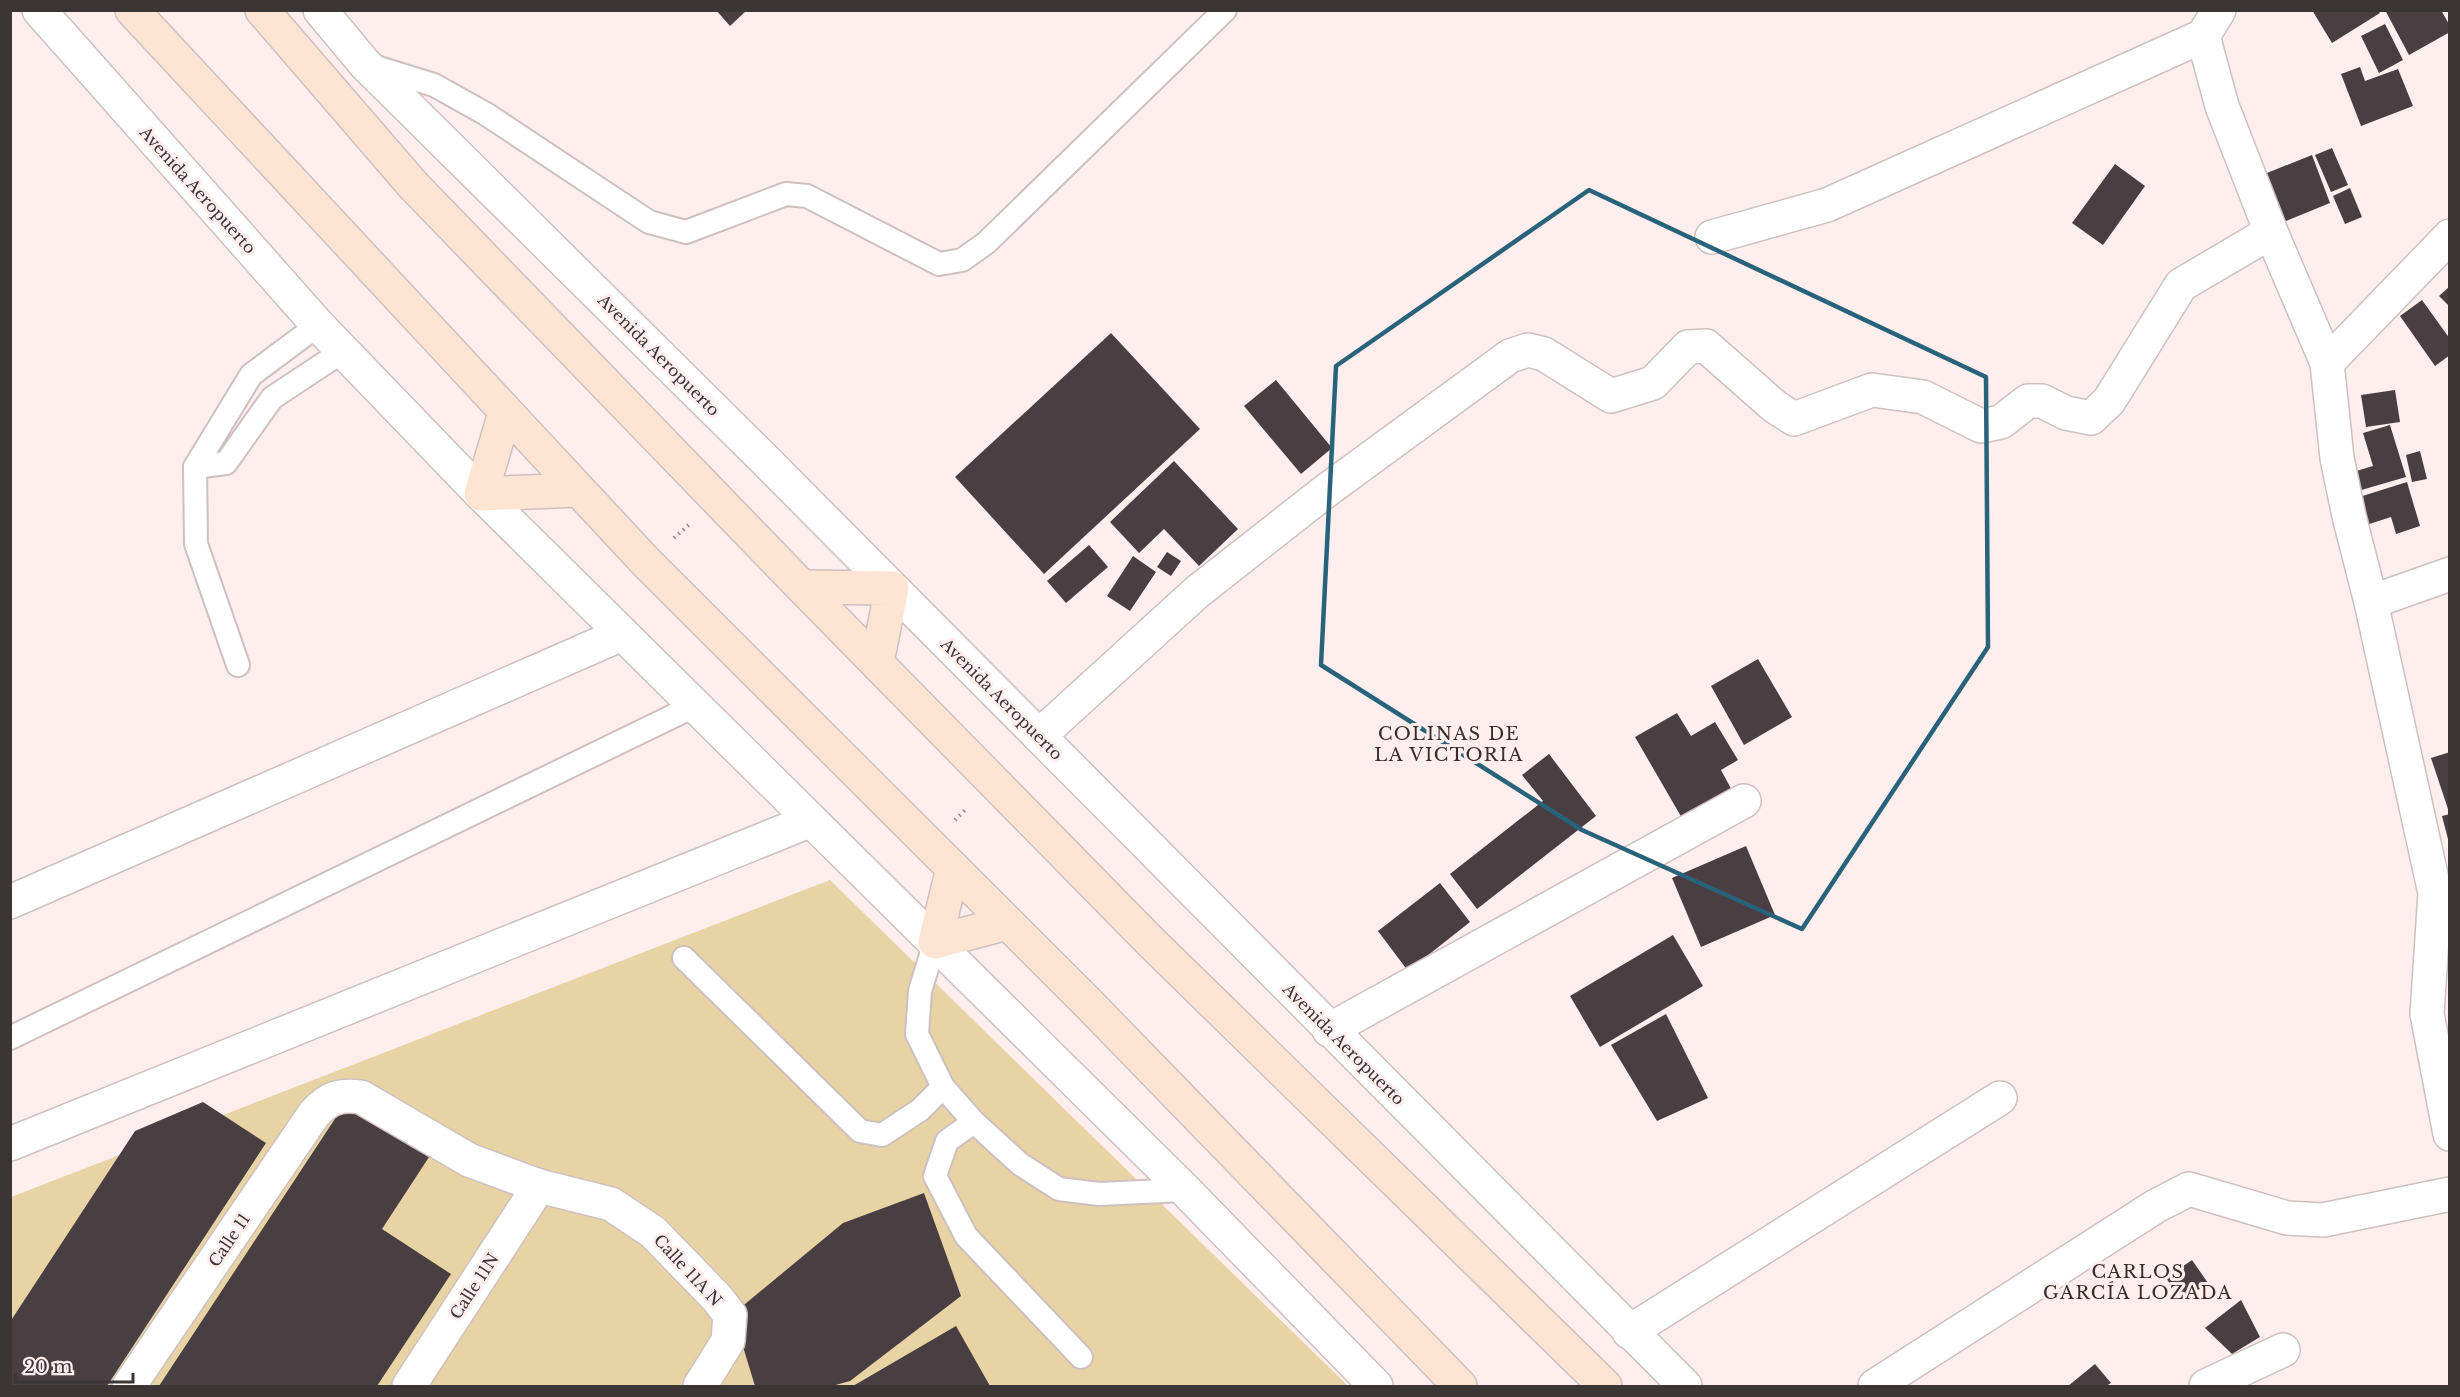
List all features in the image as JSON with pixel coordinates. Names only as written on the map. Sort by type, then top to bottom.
[{"type":"main road","points":[[132,10],[663,579],[1007,923],[1460,1386]]},
{"type":"main road","points":[[262,10],[413,185],[801,587],[1150,941],[1605,1386]]},
{"type":"main road","points":[[506,413],[481,495],[578,490]]},
{"type":"main road","points":[[801,587],[892,588],[877,662]]},
{"type":"main road","points":[[952,868],[935,942],[1007,923]]},
{"type":"street","name":"Avenida Aeropuerto","points":[[39,10],[318,325],[481,495],[1185,1190],[1376,1386]]},
{"type":"street","name":"Avenida Aeropuerto","points":[[320,10],[365,64],[1040,736],[1329,1030],[1685,1386]]},
{"type":"street","points":[[1712,237],[1827,205],[2211,23],[2222,106],[2271,232],[2327,363],[2337,458],[2442,902],[2427,1014],[2450,1134]]},
{"type":"street","points":[[1040,736],[1197,592],[1327,490],[1510,356],[1528,350],[1544,354],[1611,396],[1653,383],[1688,347],[1706,346],[1774,406],[1794,419],[1872,390],[1923,397],[1981,426],[2001,422],[2028,401],[2042,401],[2066,413],[2091,418],[2109,401],[2181,285],[2271,232]]},
{"type":"street","points":[[2327,363],[2450,236]]},
{"type":"street","points":[[2371,602],[2450,574]]},
{"type":"street","points":[[10,902],[622,634]]},
{"type":"street","points":[[1329,1030],[1744,801]]},
{"type":"street","points":[[10,1144],[809,821]]},
{"type":"street","name":"Calle 11A N","points":[[334,1097],[361,1096],[469,1160],[539,1186],[611,1204],[653,1232],[717,1298],[730,1315],[728,1341],[700,1386]]},
{"type":"street","name":"Calle 11","points":[[129,1386],[314,1114],[334,1097]]},
{"type":"street","points":[[1629,1332],[2000,1098]]},
{"type":"street","name":"Calle 11N","points":[[409,1386],[539,1186]]},
{"type":"street","points":[[1875,1386],[2156,1206],[2189,1189],[2287,1218],[2323,1220],[2450,1194]]},
{"type":"street","points":[[2206,1386],[2283,1350]]},
{"type":"lane","points":[[365,64],[434,85],[486,114],[649,222],[686,232],[786,194],[807,196],[939,264],[962,260],[986,243],[1225,10]]},
{"type":"lane","points":[[238,665],[196,544],[195,467],[250,375],[318,325]]},
{"type":"lane","points":[[195,467],[226,464],[272,398],[343,351]]},
{"type":"lane","points":[[10,1038],[694,706]]},
{"type":"lane","points":[[935,942],[920,991],[917,1034],[944,1087],[974,1122],[1020,1164],[1059,1189],[1099,1194],[1185,1190]]},
{"type":"lane","points":[[684,958],[860,1131],[882,1135],[920,1110],[944,1087]]},
{"type":"lane","points":[[974,1122],[947,1142],[934,1176],[966,1236],[1081,1357]]},
{"type":"path","points":[[672,539],[696,519]]},
{"type":"path","points":[[947,828],[971,805]]},
{"type":"highlighted area","points":[[1589,190],[1986,377],[1988,647],[1802,929],[1582,830],[1321,665],[1336,366]]},
{"type":"shaded area","points":[[830,880],[1348,1386],[11,1386],[11,1197]]},
{"type":"building","points":[[716,10],[747,10],[730,26]]},
{"type":"building","points":[[2312,10],[2378,10],[2380,13],[2332,43]]},
{"type":"building","points":[[2385,10],[2441,10],[2450,26],[2450,32],[2409,55]]},
{"type":"building","points":[[2385,24],[2403,60],[2379,73],[2361,36]]},
{"type":"building","points":[[2360,67],[2365,81],[2398,69],[2413,106],[2361,126],[2341,74]]},
{"type":"building","points":[[2332,148],[2348,185],[2331,192],[2315,155]]},
{"type":"building","points":[[2312,155],[2330,203],[2281,223],[2262,175]]},
{"type":"building","points":[[2115,164],[2145,186],[2103,245],[2072,223]]},
{"type":"building","points":[[2350,188],[2362,217],[2345,224],[2333,196]]},
{"type":"building","points":[[2450,286],[2450,307],[2439,296]]},
{"type":"building","points":[[2422,300],[2450,339],[2450,355],[2435,366],[2400,316]]},
{"type":"building","points":[[1111,333],[1200,429],[1044,574],[955,477]]},
{"type":"building","points":[[1276,380],[1332,448],[1301,474],[1244,406]]},
{"type":"building","points":[[2395,390],[2400,422],[2366,427],[2361,395]]},
{"type":"building","points":[[2390,425],[2406,477],[2358,491],[2353,472],[2373,466],[2363,433]]},
{"type":"building","points":[[2420,451],[2427,479],[2412,482],[2406,455]]},
{"type":"building","points":[[1174,461],[1238,529],[1199,566],[1164,529],[1139,553],[1110,522]]},
{"type":"building","points":[[2407,482],[2420,526],[2396,534],[2391,517],[2360,527],[2353,499]]},
{"type":"building","points":[[1089,545],[1108,567],[1066,603],[1047,581]]},
{"type":"building","points":[[1167,552],[1181,561],[1171,576],[1157,567]]},
{"type":"building","points":[[1133,556],[1156,572],[1130,611],[1107,596]]},
{"type":"building","points":[[1758,659],[1792,717],[1744,745],[1711,686]]},
{"type":"building","points":[[1677,713],[1691,736],[1715,722],[1738,760],[1721,770],[1735,796],[1686,825],[1635,737]]},
{"type":"building","points":[[2450,752],[2450,812],[2449,812],[2431,758]]},
{"type":"building","points":[[1549,754],[1596,816],[1477,909],[1450,874],[1543,801],[1522,775]]},
{"type":"building","points":[[2450,814],[2450,843],[2449,843],[2442,816]]},
{"type":"building","points":[[1746,846],[1775,915],[1701,947],[1672,878]]},
{"type":"building","points":[[1440,883],[1470,922],[1408,971],[1378,931]]},
{"type":"building","points":[[1673,935],[1703,986],[1600,1047],[1570,996]]},
{"type":"building","points":[[1666,1014],[1708,1098],[1657,1121],[1611,1045]]},
{"type":"building","points":[[348,1099],[431,1154],[382,1229],[451,1274],[377,1386],[159,1386]]},
{"type":"building","points":[[203,1102],[266,1143],[107,1386],[10,1386],[10,1322],[135,1131]]},
{"type":"building","points":[[924,1193],[961,1296],[850,1381],[832,1386],[755,1386],[733,1314],[843,1223]]},
{"type":"building","points":[[2192,1260],[2208,1283],[2182,1301],[2166,1278]]},
{"type":"building","points":[[2241,1300],[2260,1337],[2232,1354],[2205,1328]]},
{"type":"building","points":[[956,1326],[990,1386],[853,1386]]},
{"type":"building","points":[[2095,1364],[2111,1383],[2106,1386],[2068,1386]]},
{"type":"district","name":"COLINAS DE LA VICTORIA","points":[[1449,744]]},
{"type":"district","name":"CARLOS GARCÍA LOZADA","points":[[2138,1282]]}]
